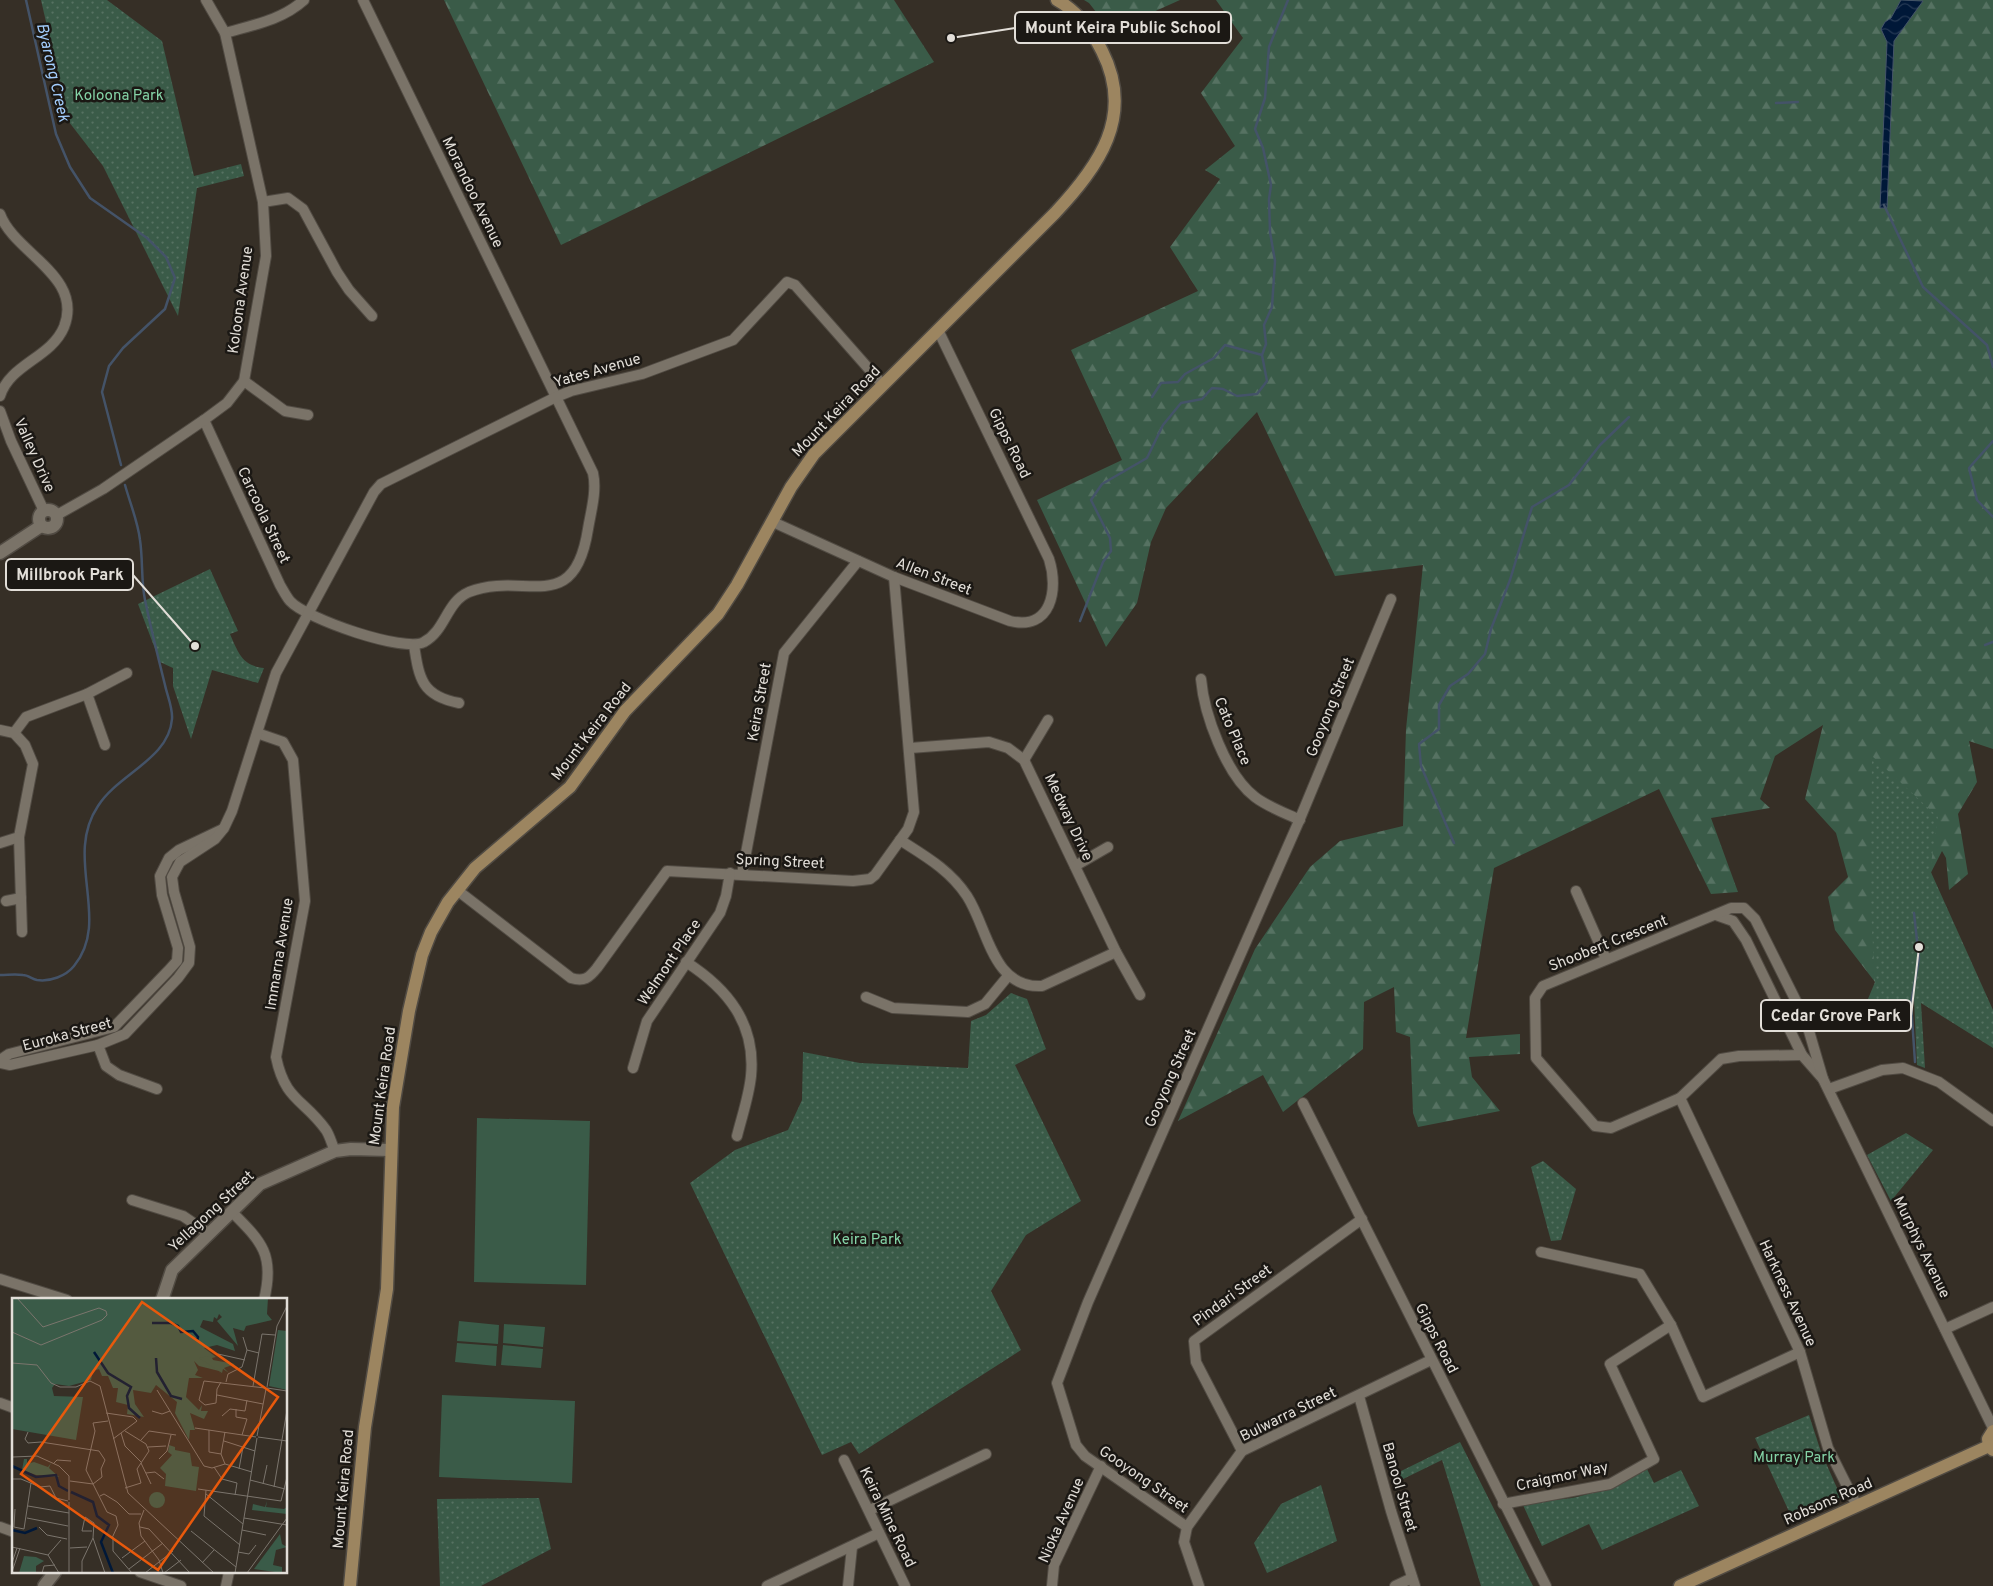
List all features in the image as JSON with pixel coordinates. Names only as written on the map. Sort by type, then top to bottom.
[{"type":"main road","name":"Mount Keira Road","points":[[350,1586],[365,1427],[387,1289],[390,1150],[393,1107],[409,1011],[422,955],[435,924],[457,890],[494,851],[558,799],[580,777],[625,711],[718,614],[798,477],[814,454],[1076,191],[1096,163],[1110,133],[1114,87],[1104,54],[1096,38],[1082,20],[1057,0]]},
{"type":"main road","points":[[1991,1448],[1988,1439],[1993,1429]]},
{"type":"main road","name":"Robsons Road","points":[[1680,1586],[1991,1448]]},
{"type":"street","name":"Koloona Avenue","points":[[57,516],[103,489],[204,420],[227,402],[244,381],[266,256],[263,202],[225,33],[206,0]]},
{"type":"street","points":[[225,33],[270,21],[295,9],[304,0]]},
{"type":"street","name":"Morandoo Avenue","points":[[363,0],[588,462],[595,481],[585,547],[578,564],[568,577],[554,585],[489,588],[462,596],[452,604],[437,631],[425,641],[414,645]]},
{"type":"street","points":[[263,202],[288,198],[303,209],[341,278],[372,316]]},
{"type":"street","points":[[0,214],[2,228],[57,280],[65,296],[66,313],[63,328],[54,343],[11,378],[0,396]]},
{"type":"street","name":"Yates Avenue","points":[[308,613],[374,492],[381,484],[556,397],[571,391],[642,374],[733,340],[787,282],[794,285],[883,385]]},
{"type":"street","name":"Gipps Road","points":[[938,330],[1052,569]]},
{"type":"street","points":[[244,381],[285,411],[308,415]]},
{"type":"street","name":"Valley Drive","points":[[0,410],[18,456],[44,511]]},
{"type":"street","name":"Carcoola Street","points":[[204,420],[280,585],[290,601],[308,613],[337,627],[414,645]]},
{"type":"street","points":[[0,553],[41,526],[52,528],[57,522],[57,516],[52,511],[44,511],[39,518],[41,526]]},
{"type":"street","name":"Allen Street","points":[[773,522],[894,577],[1010,621],[1023,624],[1031,623],[1043,614],[1050,602],[1053,589],[1052,569]]},
{"type":"street","name":"Keira Street","points":[[742,874],[784,653],[858,561]]},
{"type":"street","name":"Spring Street","points":[[457,890],[571,978],[580,980],[591,976],[664,873],[675,870],[863,880],[875,875],[911,823],[914,812],[894,577]]},
{"type":"street","name":"Gooyong Street","points":[[1187,1527],[1085,1456],[1076,1445],[1057,1383],[1088,1302],[1300,820],[1391,598]]},
{"type":"street","name":"Euroka Street","points":[[0,1062],[10,1065],[98,1045],[125,1034],[178,978],[189,963],[190,946],[174,892],[172,877],[180,862],[216,839],[224,828],[232,811],[276,673],[308,613]]},
{"type":"street","points":[[414,645],[419,675],[426,688],[444,700],[459,703]]},
{"type":"street","points":[[14,733],[26,717],[87,694],[127,673]]},
{"type":"street","name":"Cato Place","points":[[1202,679],[1205,710],[1234,774],[1254,796],[1300,820]]},
{"type":"street","points":[[87,694],[105,745]]},
{"type":"street","points":[[910,748],[989,742],[1008,748],[1024,760],[1048,720]]},
{"type":"street","points":[[0,730],[14,733],[25,745],[33,764],[19,837],[22,932]]},
{"type":"street","name":"Immarna Avenue","points":[[257,733],[283,742],[293,760],[305,901],[276,1057],[280,1076],[288,1092],[327,1130],[335,1152]]},
{"type":"street","name":"Medway Drive","points":[[1024,760],[1116,952],[1140,995]]},
{"type":"street","name":"Euroka Street","points":[[0,1062],[10,1054],[114,1026],[168,971],[177,961],[178,948],[162,895],[160,876],[169,858],[179,850],[224,828]]},
{"type":"street","points":[[0,843],[19,837]]},
{"type":"street","points":[[900,840],[941,865],[967,896],[996,959],[1008,976],[1021,984],[1042,986],[1116,952]]},
{"type":"street","points":[[1075,866],[1108,847]]},
{"type":"street","name":"Welmont Place","points":[[634,1068],[647,1021],[720,914],[726,896],[730,873]]},
{"type":"street","points":[[1576,891],[1606,959]]},
{"type":"street","points":[[6,900],[21,898]]},
{"type":"street","name":"Murphys Avenue","points":[[1716,916],[1731,908],[1744,908],[1756,919],[1806,1021],[1823,1079]]},
{"type":"street","name":"Shoobert Crescent","points":[[1716,916],[1543,986],[1535,998],[1536,1058],[1595,1126],[1612,1128],[1680,1098],[1721,1059],[1739,1056],[1802,1055]]},
{"type":"street","name":"Murphys Avenue","points":[[1716,916],[1732,921],[1746,940],[1802,1055],[1823,1079],[1829,1089],[1993,1429]]},
{"type":"street","points":[[686,962],[720,987],[741,1018],[747,1033],[751,1077],[737,1136]]},
{"type":"street","points":[[866,997],[893,1008],[968,1012],[985,1004],[1008,976]]},
{"type":"street","points":[[98,1045],[106,1066],[119,1075],[157,1089]]},
{"type":"street","points":[[1829,1089],[1882,1070],[1904,1068],[1938,1082],[1993,1121]]},
{"type":"street","name":"Harkness Avenue","points":[[1680,1098],[1800,1352],[1828,1448],[1857,1506]]},
{"type":"street","name":"Gipps Road","points":[[1303,1103],[1503,1504],[1546,1586]]},
{"type":"street","name":"Yellagong Street","points":[[163,1298],[172,1270],[260,1184],[335,1152],[351,1149],[390,1150]]},
{"type":"street","points":[[132,1200],[183,1216],[208,1233]]},
{"type":"street","points":[[232,1212],[259,1240],[265,1252],[264,1298]]},
{"type":"street","name":"Pindari Street","points":[[1242,1451],[1196,1362],[1194,1341],[1362,1219]]},
{"type":"street","points":[[1542,1252],[1640,1274],[1671,1324],[1703,1397],[1800,1352]]},
{"type":"street","points":[[0,1279],[61,1298]]},
{"type":"street","points":[[1945,1329],[1993,1306]]},
{"type":"street","name":"Craigmor Way","points":[[1503,1504],[1610,1484],[1654,1459],[1610,1364],[1671,1324]]},
{"type":"street","name":"Bulwarra Street","points":[[1187,1527],[1242,1451],[1431,1360]]},
{"type":"street","name":"Banool Street","points":[[1358,1396],[1414,1582]]},
{"type":"street","points":[[0,1403],[12,1407]]},
{"type":"street","points":[[870,1510],[986,1454]]},
{"type":"street","name":"Keira Mine Road","points":[[844,1460],[870,1510],[905,1586]]},
{"type":"street","name":"Nioka Avenue","points":[[1052,1586],[1054,1565],[1101,1466]]},
{"type":"street","points":[[0,1527],[12,1531]]},
{"type":"street","points":[[1187,1527],[1184,1542],[1199,1586]]},
{"type":"street","points":[[767,1586],[879,1533]]},
{"type":"street","points":[[848,1586],[852,1547]]},
{"type":"street","points":[[44,1586],[53,1574]]},
{"type":"street","points":[[146,1574],[180,1586]]},
{"type":"street","points":[[1395,1586],[1414,1582]]},
{"type":"green space","name":"Koloona Park","points":[[41,0],[107,0],[162,41],[194,176],[241,164],[244,176],[197,188],[178,316],[103,166],[69,122]]},
{"type":"green space","points":[[444,0],[894,0],[934,62],[561,245]]},
{"type":"green space","points":[[1084,0],[1180,0],[1111,31],[1089,3]]},
{"type":"green space","points":[[1216,0],[1993,0],[1993,749],[1969,741],[1977,782],[1958,814],[1968,874],[1949,890],[1946,858],[1942,851],[1919,896],[1906,980],[1856,1028],[1875,982],[1835,930],[1828,897],[1848,877],[1836,833],[1805,799],[1823,725],[1775,756],[1760,799],[1770,808],[1711,818],[1738,892],[1711,894],[1659,789],[1494,868],[1466,1038],[1520,1034],[1520,1054],[1469,1057],[1472,1077],[1500,1111],[1418,1127],[1413,1113],[1410,1037],[1396,1032],[1394,987],[1364,1002],[1363,1049],[1283,1112],[1263,1075],[1178,1121],[1255,949],[1310,867],[1340,841],[1403,826],[1406,729],[1423,565],[1335,576],[1257,412],[1166,508],[1151,542],[1137,603],[1106,647],[1037,500],[1122,460],[1071,350],[1198,291],[1170,247],[1220,179],[1205,170],[1235,146],[1201,93],[1243,38]]},
{"type":"green space","points":[[210,569],[238,631],[230,634],[238,652],[246,661],[257,667],[264,668],[258,683],[212,670],[191,739],[173,686],[173,668],[160,662],[138,604]]},
{"type":"green space","points":[[1872,756],[1938,817],[1930,870],[1993,1010],[1993,1048],[1921,1003],[1925,1068],[1917,1065],[1914,999],[1877,1012],[1870,896]]},
{"type":"green space","name":"Keira Park","points":[[1011,993],[1027,999],[1046,1049],[1015,1065],[1081,1201],[1026,1235],[991,1291],[1021,1350],[859,1454],[851,1442],[822,1455],[690,1183],[735,1150],[788,1130],[802,1100],[803,1052],[860,1063],[968,1068],[971,1021],[986,1015]]},
{"type":"green space","points":[[477,1118],[590,1121],[586,1285],[474,1282]]},
{"type":"green space","points":[[1906,1133],[1933,1150],[1891,1201],[1867,1155]]},
{"type":"green space","points":[[1543,1161],[1576,1189],[1561,1240],[1551,1241],[1531,1167]]},
{"type":"green space","points":[[459,1321],[499,1325],[498,1344],[457,1341]]},
{"type":"green space","points":[[504,1324],[545,1327],[543,1347],[503,1343]]},
{"type":"green space","points":[[457,1343],[497,1346],[496,1366],[455,1362]]},
{"type":"green space","points":[[503,1345],[543,1349],[541,1368],[501,1365]]},
{"type":"green space","points":[[442,1395],[575,1401],[572,1483],[439,1477]]},
{"type":"green space","name":"Murray Park","points":[[1809,1415],[1821,1452],[1841,1497],[1793,1520],[1755,1438]]},
{"type":"green space","points":[[1460,1442],[1533,1586],[1481,1586],[1442,1460],[1395,1483],[1393,1475]]},
{"type":"green space","points":[[1647,1469],[1654,1483],[1681,1470],[1699,1506],[1602,1550],[1589,1524],[1542,1546],[1523,1505],[1586,1494],[1613,1485]]},
{"type":"green space","points":[[1321,1485],[1337,1541],[1267,1573],[1254,1543],[1281,1504]]},
{"type":"green space","points":[[539,1498],[551,1549],[481,1586],[440,1586],[437,1499]]},
{"type":"water","points":[[1901,0],[1923,1],[1894,41],[1887,208],[1880,208],[1887,42],[1881,29],[1885,22],[1891,18]]},
{"type":"waterway","name":"Byarong Creek","points":[[26,0],[56,134],[70,167],[90,198],[147,238],[166,257],[175,278],[165,309],[123,348],[109,366],[102,392],[121,465]]},
{"type":"waterway","points":[[1080,621],[1103,562],[1111,551],[1110,538],[1091,500],[1102,484],[1147,458],[1163,425],[1181,403],[1202,399],[1212,388],[1223,389],[1237,396],[1257,394],[1267,381],[1262,355],[1266,344],[1264,325],[1272,307],[1275,261],[1270,232],[1269,199],[1271,185],[1263,148],[1255,129],[1265,98],[1269,47],[1288,0]]},
{"type":"waterway","points":[[1776,103],[1798,102]]},
{"type":"waterway","points":[[1884,205],[1923,287],[1987,345],[1993,367]]},
{"type":"waterway","points":[[1152,397],[1161,383],[1178,382],[1185,374],[1214,358],[1225,345],[1262,355]]},
{"type":"waterway","points":[[1454,843],[1421,766],[1419,744],[1439,729],[1439,705],[1450,686],[1468,674],[1485,654],[1491,629],[1510,580],[1532,507],[1569,485],[1600,445],[1629,417]]},
{"type":"waterway","points":[[1993,441],[1969,468],[1977,500],[1993,517]]},
{"type":"waterway","name":"Byarong Creek","points":[[0,975],[25,975],[37,980],[47,980],[62,975],[74,966],[85,948],[89,929],[85,867],[85,846],[88,826],[98,806],[107,795],[153,756],[169,733],[172,710],[145,600],[139,533],[125,485]]},
{"type":"waterway","points":[[1985,645],[1993,642]]},
{"type":"waterway","points":[[1914,913],[1919,959],[1911,1003],[1915,1062]]},
{"type":"place","name":"Mount Keira Public School","points":[[951,38]]},
{"type":"place","name":"Millbrook Park","points":[[195,646]]},
{"type":"place","name":"Cedar Grove Park","points":[[1919,947]]}]
